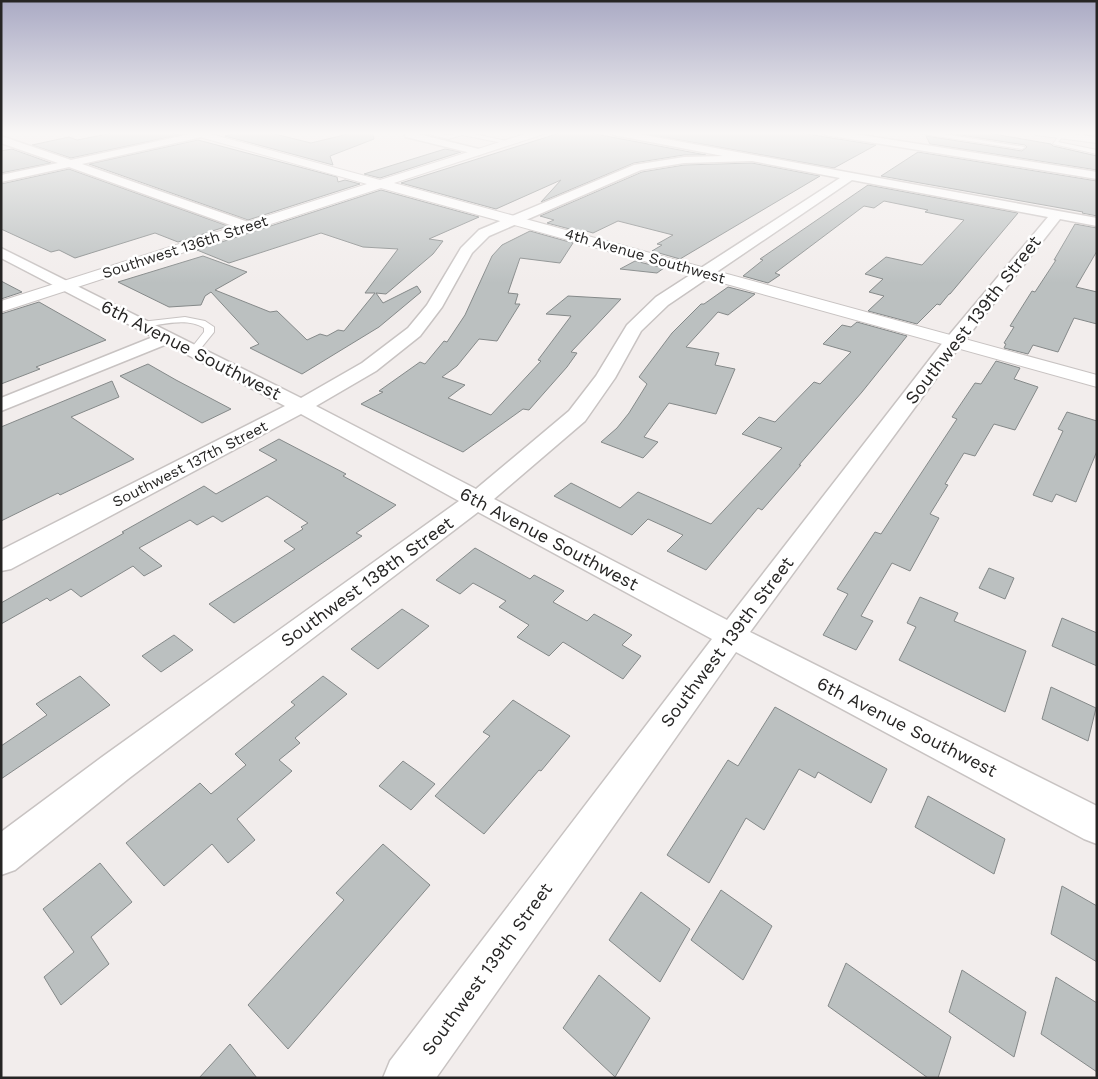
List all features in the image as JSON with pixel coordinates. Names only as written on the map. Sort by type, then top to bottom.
[{"type":"street","points":[[121,182],[249,227]]},
{"type":"street","name":"Southwest 137th Street","points":[[1,562],[301,406],[369,367],[414,332],[434,307],[466,251],[476,239],[493,228],[602,182]]},
{"type":"street","name":"Southwest 138th Street","points":[[1,856],[123,762],[476,501],[577,416],[605,378],[633,329],[649,312],[662,301],[840,182]]},
{"type":"street","points":[[885,182],[1097,222]]},
{"type":"street","name":"4th Avenue Southwest","points":[[382,183],[1097,381]]},
{"type":"street","name":"Southwest 136th Street","points":[[1,307],[382,183]]},
{"type":"street","name":"Southwest 139th Street","points":[[407,1078],[731,636],[953,342],[1057,214]]},
{"type":"street","name":"6th Avenue Southwest","points":[[1,252],[301,406],[731,636],[1097,826]]},
{"type":"street","points":[[1,405],[167,338]]},
{"type":"lane","points":[[141,325],[191,320],[204,324],[208,327],[209,332],[194,352]]},
{"type":"building","points":[[8,182],[106,182],[228,226],[178,242],[155,233],[75,258],[59,250],[51,252],[1,229],[1,184]]},
{"type":"building","points":[[141,182],[354,182],[360,184],[248,220]]},
{"type":"building","points":[[403,182],[556,182],[496,209],[401,183]]},
{"type":"building","points":[[559,182],[588,182],[541,202]]},
{"type":"building","points":[[618,182],[809,182],[680,259],[652,251],[662,245],[657,244],[673,235],[618,221],[593,233],[583,230],[581,232],[547,223],[554,220],[540,216]]},
{"type":"building","points":[[917,182],[1097,182],[1097,216]]},
{"type":"building","points":[[868,185],[1018,213],[940,305],[937,304],[917,324],[868,311],[884,296],[869,292],[883,279],[865,274],[886,257],[922,265],[964,220],[884,201],[874,208],[864,206],[775,273],[780,275],[768,283],[743,276],[763,260],[760,259]]},
{"type":"building","points":[[381,190],[479,217],[429,239],[443,241],[433,254],[386,294],[376,293],[383,303],[417,286],[421,292],[379,327],[302,374],[250,348],[259,344],[211,292],[205,296],[201,305],[169,307],[118,282],[203,256],[247,272],[215,290],[270,312],[277,311],[307,340],[320,334],[327,336],[338,330],[344,331],[375,293],[365,293],[398,249],[363,247],[321,233],[229,263],[197,250]]},
{"type":"building","points":[[1075,224],[1097,228],[1097,251],[1076,287],[1097,292],[1097,324],[1074,318],[1058,352],[1033,345],[1028,354],[1004,348],[1006,344],[1004,343],[1014,327],[1010,326],[1032,291],[1035,292],[1056,260],[1054,260]]},
{"type":"building","points":[[530,231],[573,243],[560,263],[520,258],[508,293],[518,294],[515,304],[520,304],[497,341],[479,339],[457,366],[442,377],[465,385],[448,398],[491,415],[541,361],[538,360],[571,316],[546,314],[568,296],[621,299],[571,352],[577,353],[529,410],[523,409],[463,452],[361,404],[383,392],[379,391],[420,362],[425,364],[444,341],[447,342],[465,315],[492,256],[502,245]]},
{"type":"building","points":[[635,261],[664,268],[657,273],[620,269]]},
{"type":"building","points":[[1,281],[22,292],[1,299]]},
{"type":"building","points":[[728,287],[755,294],[728,315],[718,312],[686,347],[719,353],[715,365],[735,369],[716,414],[669,403],[644,437],[658,442],[643,458],[601,442],[617,428],[629,413],[647,384],[639,377],[672,333],[701,304],[704,304]]},
{"type":"building","points":[[39,302],[106,340],[36,367],[40,369],[1,384],[1,314]]},
{"type":"building","points":[[857,322],[907,336],[799,465],[801,465],[762,510],[758,508],[706,570],[667,551],[683,535],[648,519],[632,535],[554,496],[571,483],[620,508],[638,492],[711,524],[782,448],[742,434],[759,417],[775,422],[814,382],[820,384],[851,352],[823,344],[842,325],[851,327]]},
{"type":"building","points":[[996,361],[1020,368],[1014,379],[1038,387],[1015,430],[994,424],[975,456],[964,453],[945,484],[948,485],[930,514],[939,518],[910,571],[892,563],[861,616],[873,621],[856,650],[823,635],[848,594],[837,589],[875,532],[881,534],[957,419],[952,417],[975,383],[981,384]]},
{"type":"building","points":[[148,364],[231,409],[202,423],[120,376]]},
{"type":"building","points":[[112,381],[119,397],[71,417],[134,459],[1,521],[1,427]]},
{"type":"building","points":[[1067,412],[1097,421],[1097,451],[1076,502],[1056,494],[1052,502],[1033,495],[1063,431],[1058,429]]},
{"type":"building","points":[[279,439],[346,474],[343,476],[396,505],[356,533],[362,536],[234,623],[209,604],[295,549],[284,541],[303,529],[301,527],[308,523],[267,496],[222,522],[213,516],[197,525],[190,520],[139,548],[162,566],[144,576],[133,566],[81,597],[71,589],[50,601],[47,598],[1,624],[1,603],[204,486],[216,494],[277,460],[259,450]]},
{"type":"building","points":[[475,548],[530,579],[534,575],[564,591],[553,602],[587,621],[594,614],[632,635],[622,645],[641,656],[623,679],[563,642],[549,656],[517,637],[529,625],[499,607],[506,601],[473,583],[460,594],[436,580]]},
{"type":"building","points":[[989,568],[1014,578],[1005,599],[979,588]]},
{"type":"building","points":[[920,597],[958,613],[954,621],[1026,651],[1005,712],[899,660],[916,627],[907,623]]},
{"type":"building","points":[[402,609],[429,626],[378,669],[351,649]]},
{"type":"building","points":[[1062,618],[1097,633],[1097,666],[1052,646]]},
{"type":"building","points":[[174,635],[193,650],[161,672],[142,656]]},
{"type":"building","points":[[80,676],[110,705],[1,779],[1,746],[47,715],[36,704]]},
{"type":"building","points":[[323,676],[347,694],[295,738],[300,743],[279,760],[292,771],[237,819],[255,840],[228,863],[212,844],[164,886],[126,843],[200,783],[211,794],[246,765],[235,754],[295,705],[291,702]]},
{"type":"building","points":[[1051,687],[1096,708],[1088,741],[1042,719]]},
{"type":"building","points":[[513,700],[570,736],[484,834],[435,796],[490,736],[483,732]]},
{"type":"building","points":[[775,707],[887,769],[871,803],[818,772],[815,778],[799,769],[764,830],[746,818],[709,883],[667,855],[728,760],[738,766]]},
{"type":"building","points":[[403,761],[435,784],[411,810],[379,786]]},
{"type":"building","points":[[928,796],[1005,839],[994,874],[915,827]]},
{"type":"building","points":[[383,844],[430,885],[288,1049],[248,1005],[344,900],[336,893]]},
{"type":"building","points":[[100,863],[132,902],[91,937],[109,964],[61,1005],[44,977],[74,952],[43,909]]},
{"type":"building","points":[[1062,886],[1097,906],[1097,962],[1051,934]]},
{"type":"building","points":[[721,890],[772,926],[743,980],[691,940]]},
{"type":"building","points":[[641,892],[690,929],[660,982],[609,940]]},
{"type":"building","points":[[846,963],[951,1037],[938,1078],[928,1078],[828,1006]]},
{"type":"building","points":[[962,970],[1026,1012],[1014,1057],[949,1012]]},
{"type":"building","points":[[599,975],[650,1018],[615,1077],[563,1028]]},
{"type":"building","points":[[1056,977],[1097,1003],[1097,1072],[1041,1034]]},
{"type":"building","points":[[230,1044],[257,1078],[199,1078]]}]
